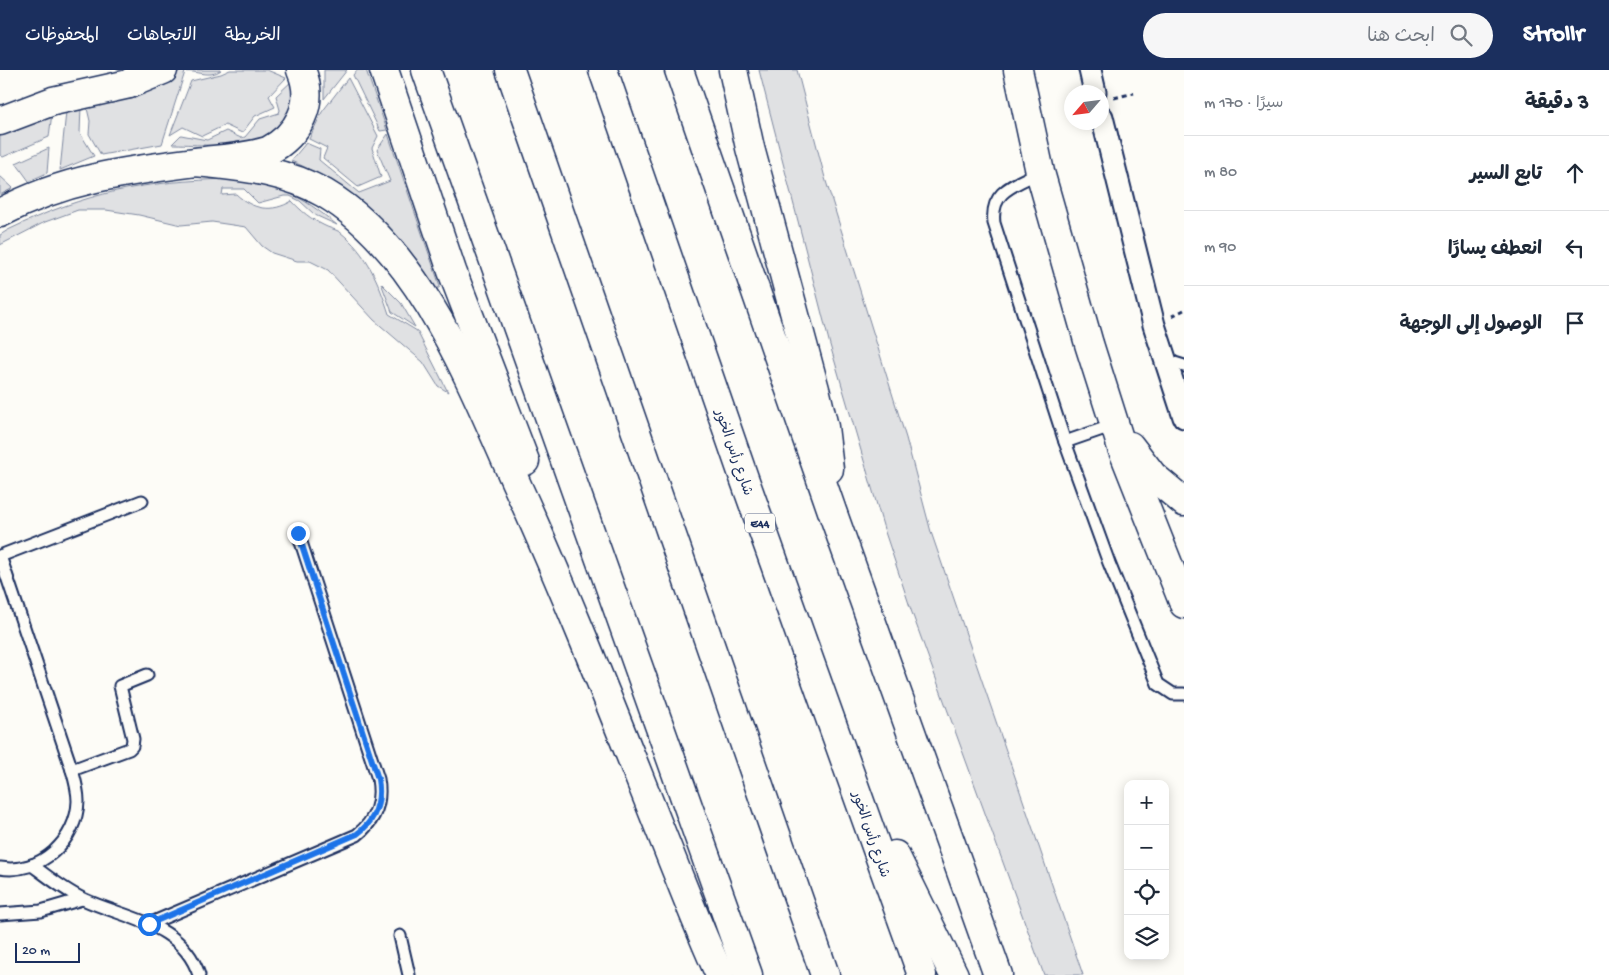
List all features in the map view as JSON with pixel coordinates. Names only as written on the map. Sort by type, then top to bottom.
[{"type":"main road","points":[[0,122],[53,101],[163,70]]},
{"type":"main road","points":[[0,213],[22,201],[79,181],[108,174],[268,152],[295,131],[305,110],[306,85],[301,70]]},
{"type":"main road","points":[[384,70],[452,271],[531,478],[546,549]]},
{"type":"main road","points":[[426,70],[748,975]]},
{"type":"main road","points":[[441,70],[450,107],[457,155]]},
{"type":"main road","points":[[510,70],[825,975]]},
{"type":"main road","name":"شارع رأس الخور","points":[[602,70],[747,488],[922,975]]},
{"type":"main road","points":[[679,70],[832,511],[998,975]]},
{"type":"main road","points":[[733,70],[750,148],[824,427],[832,511]]},
{"type":"main road","points":[[1018,70],[1040,172],[1069,280],[1114,425],[1144,508],[1178,580],[1184,604]]},
{"type":"main road","points":[[196,162],[282,174],[325,194],[348,211],[388,249],[424,298],[456,352],[546,549],[720,975]]},
{"type":"main road","points":[[1114,425],[1154,476],[1184,502]]},
{"type":"main road","points":[[838,737],[954,975]]},
{"type":"street","points":[[1090,70],[1095,85]]},
{"type":"street","points":[[1108,130],[1154,325],[1175,363],[1184,417]]},
{"type":"lane","points":[[1040,172],[1003,191],[996,200],[992,211],[994,223],[1065,442],[1109,563],[1158,684],[1173,694],[1184,694]]},
{"type":"lane","points":[[1065,442],[1114,425]]},
{"type":"lane","points":[[0,868],[18,868],[32,865],[57,849],[72,827],[78,800],[72,770],[0,556],[142,501]]},
{"type":"lane","points":[[149,924],[357,834],[368,824],[377,811],[380,795],[378,779],[298,533]]},
{"type":"lane","points":[[72,770],[130,749],[133,739],[120,686],[147,675]]},
{"type":"lane","points":[[32,865],[67,891],[82,899],[149,924],[171,935],[188,953],[199,975]]},
{"type":"lane","points":[[0,914],[41,911],[82,899]]},
{"type":"lane","points":[[400,936],[409,975]]},
{"type":"path","points":[[1109,101],[1134,93]]},
{"type":"shaded area","points":[[182,70],[221,70],[212,74],[185,72],[162,144],[101,155],[89,134],[90,121],[86,104],[151,85]]},
{"type":"shaded area","points":[[230,70],[267,70],[286,78],[269,96],[275,107],[255,116],[242,133],[225,125],[202,136],[183,127],[170,135],[191,81]]},
{"type":"shaded area","points":[[324,70],[347,70],[324,99]]},
{"type":"shaded area","points":[[357,70],[366,70],[387,130],[380,131],[353,75]]},
{"type":"shaded area","points":[[759,70],[797,70],[825,178],[906,438],[931,532],[1083,975],[1044,975],[911,610],[884,529],[830,345]]},
{"type":"shaded area","points":[[348,78],[378,136],[372,148],[381,177],[358,187],[323,158],[327,148],[309,139],[322,112]]},
{"type":"shaded area","points":[[294,79],[295,89],[292,106],[285,122],[273,133],[259,140],[242,144],[172,144],[181,135],[207,140],[226,131],[241,138],[245,137],[260,119],[279,113],[280,110],[276,96]]},
{"type":"shaded area","points":[[81,106],[80,133],[94,156],[60,170],[66,112]]},
{"type":"shaded area","points":[[52,113],[49,137],[3,157],[0,155],[0,136]]},
{"type":"shaded area","points":[[388,134],[440,286],[439,288],[436,288],[407,248],[374,213],[335,184],[314,171],[291,161],[306,143],[320,149],[319,160],[359,193],[390,181],[377,150]]},
{"type":"shaded area","points":[[49,148],[47,173],[29,181],[16,163]]},
{"type":"shaded area","points":[[0,176],[13,188],[0,195]]},
{"type":"shaded area","points":[[231,179],[263,184],[288,193],[312,206],[337,225],[315,215],[300,201],[290,196],[258,203],[244,189],[223,189],[222,195],[236,194],[249,204],[263,208],[277,207],[292,201],[310,217],[340,232],[349,240],[358,249],[371,269],[389,314],[417,331],[448,392],[438,386],[423,362],[374,320],[328,270],[310,261],[297,261],[272,253],[262,246],[246,227],[212,222],[181,225],[139,215],[106,210],[78,210],[45,222],[0,245],[0,235],[8,230],[64,206],[90,198],[116,191],[171,182]]},
{"type":"shaded area","points":[[381,283],[401,303],[415,327],[392,312]]},
{"type":"route","points":[[149,924],[357,834],[372,820],[377,811],[380,789],[378,779],[298,533]]}]
